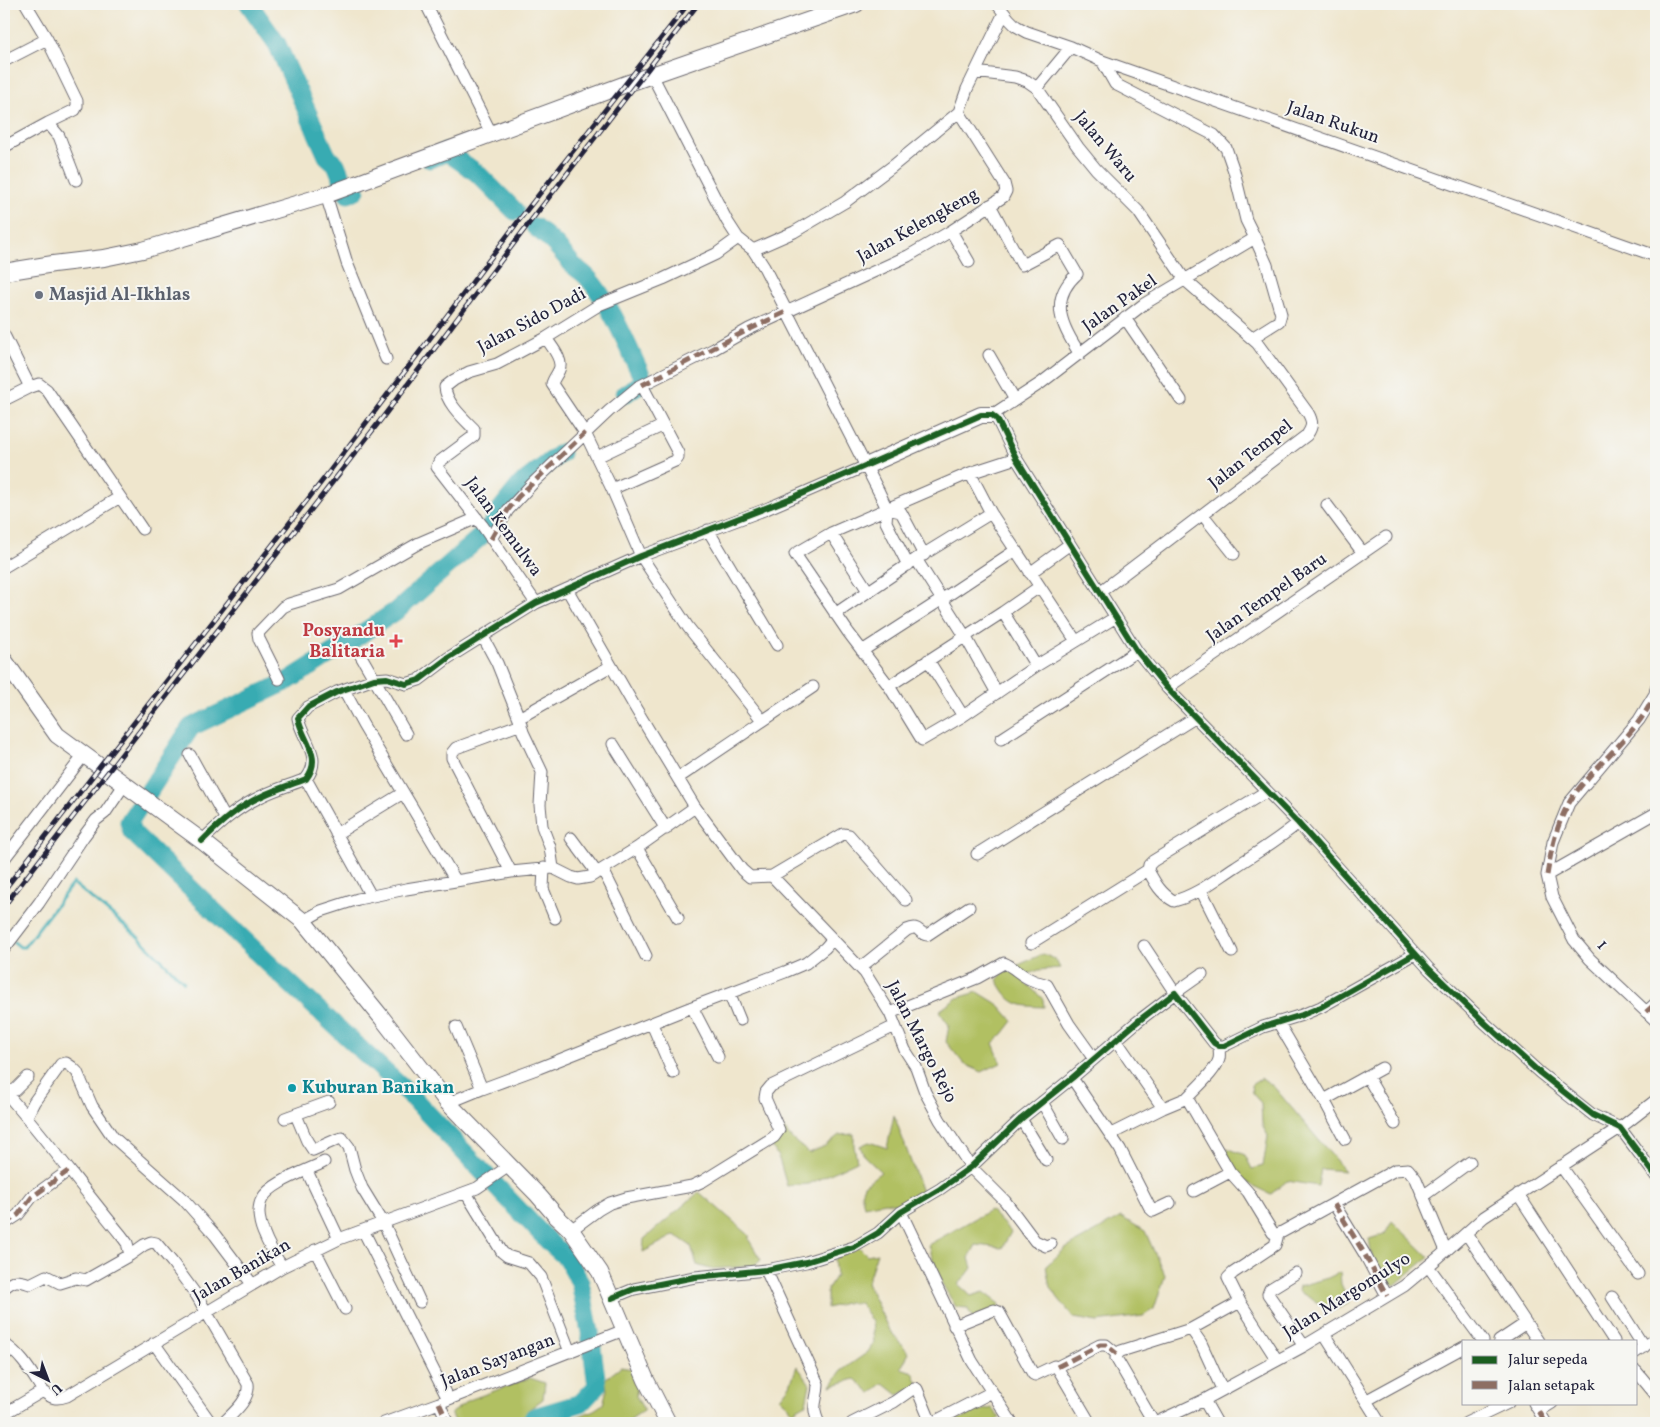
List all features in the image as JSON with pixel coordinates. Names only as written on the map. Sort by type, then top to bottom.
[{"type":"main road","points":[[4,272],[104,258],[143,250],[341,190],[652,75],[856,4]]},
{"type":"main road","points":[[866,466],[981,415],[992,415]]},
{"type":"main road","points":[[4,660],[57,735],[202,841],[303,921],[448,1103],[571,1230],[600,1272],[665,1422]]},
{"type":"street","points":[[4,147],[75,110],[78,104],[47,39],[26,4]]},
{"type":"street","points":[[426,4],[492,135]]},
{"type":"street","points":[[753,250],[794,232],[845,202],[959,112],[1000,8]]},
{"type":"street","name":"Jalan Rukun","points":[[1000,8],[1016,26],[1027,32],[1071,47],[1102,61],[1656,256]]},
{"type":"street","points":[[4,61],[47,39]]},
{"type":"street","points":[[1037,88],[1071,47]]},
{"type":"street","points":[[1102,61],[1115,84],[1214,135],[1226,148],[1234,171],[1246,220],[1267,264],[1282,314],[1279,321],[1252,338]]},
{"type":"street","name":"Jalan Waru","points":[[975,72],[1015,77],[1037,88],[1078,147],[1096,169],[1138,211],[1185,280]]},
{"type":"street","points":[[652,75],[727,221],[738,238],[753,250],[764,267],[887,509],[886,522],[916,560],[965,636],[997,693]]},
{"type":"street","name":"Jalan Kelengkeng","points":[[491,539],[508,510],[518,498],[584,431],[642,385],[749,329],[908,256],[1003,197],[1006,192],[1004,182],[959,112]]},
{"type":"street","points":[[48,124],[59,136],[76,180]]},
{"type":"street","points":[[341,190],[347,263],[386,359]]},
{"type":"street","points":[[990,205],[1022,265],[1060,244],[1077,274],[1068,282],[1063,290],[1060,308],[1062,322],[1078,356]]},
{"type":"street","points":[[951,231],[969,262]]},
{"type":"street","name":"Jalan Sido Dadi","points":[[440,473],[436,467],[437,464],[474,436],[474,429],[450,401],[445,387],[469,372],[497,364],[546,338],[599,305],[716,254],[738,238]]},
{"type":"street","name":"Jalan Pakel","points":[[992,415],[1078,356],[1144,304],[1256,238]]},
{"type":"street","name":"Jalan Tempel","points":[[1100,592],[1307,435],[1312,428],[1312,421],[1308,413],[1252,338],[1185,280]]},
{"type":"street","points":[[1125,318],[1181,400]]},
{"type":"street","points":[[4,335],[30,387]]},
{"type":"street","points":[[546,338],[561,362],[560,370],[552,384],[584,431],[641,556],[688,627],[762,720]]},
{"type":"street","points":[[989,354],[1015,400]]},
{"type":"street","points":[[4,400],[40,384],[47,390],[142,529]]},
{"type":"street","points":[[612,489],[678,458],[678,453],[662,426],[642,385]]},
{"type":"street","points":[[992,415],[997,419],[1016,458],[1137,651],[1167,688],[1298,823],[1415,954],[1486,1024],[1540,1073],[1593,1115],[1620,1128],[1656,1176]]},
{"type":"street","points":[[597,457],[662,426]]},
{"type":"street","points":[[1016,458],[970,474],[887,509],[832,533],[795,554],[835,614],[889,686],[922,740],[963,716],[1036,666],[1116,617]]},
{"type":"street","points":[[202,841],[225,818],[262,795],[306,779],[312,770],[314,762],[312,751],[298,718],[308,707],[337,692],[374,679],[387,678],[406,684],[419,680],[448,658],[536,603],[641,556],[764,510],[866,466]]},
{"type":"street","name":"Jalan Kemulwa","points":[[440,473],[480,522],[536,603]]},
{"type":"street","points":[[970,474],[991,513],[1076,641]]},
{"type":"street","points":[[4,567],[120,497]]},
{"type":"street","points":[[1328,505],[1363,553]]},
{"type":"street","points":[[887,509],[901,512],[916,560]]},
{"type":"street","points":[[835,614],[991,513]]},
{"type":"street","points":[[1204,514],[1234,554]]},
{"type":"street","points":[[279,679],[258,633],[283,607],[339,589],[419,543],[480,522]]},
{"type":"street","points":[[708,530],[777,645]]},
{"type":"street","points":[[832,533],[868,591]]},
{"type":"street","name":"Jalan Tempel Baru","points":[[1167,688],[1386,536]]},
{"type":"street","points":[[1030,573],[1070,544]]},
{"type":"street","points":[[862,651],[1016,550]]},
{"type":"street","points":[[889,686],[1039,587]]},
{"type":"street","points":[[567,589],[695,807],[742,870],[750,877],[772,876],[842,834],[849,835],[906,900]]},
{"type":"street","points":[[1003,612],[1036,666]]},
{"type":"street","points":[[483,637],[497,663],[523,732],[542,772],[540,805],[542,826],[550,847],[549,868],[543,889],[555,918]]},
{"type":"street","points":[[1001,739],[1137,651]]},
{"type":"street","points":[[361,656],[406,734]]},
{"type":"street","points":[[928,660],[963,716]]},
{"type":"street","points":[[511,872],[452,758],[452,753],[456,748],[520,721],[611,666]]},
{"type":"street","points":[[678,778],[813,687]]},
{"type":"street","points":[[1547,875],[1553,842],[1569,802],[1640,720],[1655,694],[1656,688]]},
{"type":"street","points":[[344,690],[456,881]]},
{"type":"street","points":[[977,854],[1196,716]]},
{"type":"street","points":[[613,744],[666,829]]},
{"type":"street","points":[[4,859],[84,755]]},
{"type":"street","points":[[190,755],[225,818]]},
{"type":"street","points":[[306,779],[371,896]]},
{"type":"street","points":[[4,949],[39,903],[96,820],[129,788]]},
{"type":"street","points":[[1031,943],[1148,870],[1149,865],[1153,861],[1267,791]]},
{"type":"street","points":[[336,834],[403,793]]},
{"type":"street","points":[[303,921],[330,908],[371,896],[511,872],[549,868],[578,879],[590,877],[666,829],[695,807]]},
{"type":"street","points":[[1547,875],[1656,813]]},
{"type":"street","points":[[1148,870],[1159,889],[1166,896],[1174,901],[1185,898],[1201,890],[1298,823]]},
{"type":"street","points":[[572,838],[600,872],[646,956]]},
{"type":"street","points":[[637,848],[678,918]]},
{"type":"street","name":"1","points":[[1547,875],[1552,897],[1574,940],[1590,959],[1656,1021]]},
{"type":"street","name":"Jalan Margo Rejo","points":[[772,876],[832,940],[861,967],[890,1012],[905,1050],[916,1067],[925,1092],[940,1120],[971,1167],[1005,1201],[1035,1242],[1046,1246],[1051,1244]]},
{"type":"street","points":[[1201,890],[1232,952]]},
{"type":"street","points":[[861,967],[906,930],[916,927],[924,934],[927,934],[969,907]]},
{"type":"street","points":[[448,1103],[785,972],[806,962],[825,948],[832,940]]},
{"type":"street","points":[[1144,946],[1175,993],[1214,1043],[1219,1046],[1232,1043],[1252,1031],[1321,1007],[1415,954]]},
{"type":"street","points":[[890,1012],[977,978],[1004,963],[1033,981],[1047,985],[1069,1024],[1094,1059]]},
{"type":"street","points":[[612,1298],[634,1289],[695,1277],[766,1270],[806,1262],[854,1247],[878,1232],[901,1212],[940,1189],[971,1167],[1021,1119],[1116,1040],[1202,974]]},
{"type":"street","points":[[729,993],[740,1020]]},
{"type":"street","points":[[1646,1012],[1656,1003]]},
{"type":"street","points":[[692,1007],[718,1057]]},
{"type":"street","points":[[1278,1022],[1345,1140]]},
{"type":"street","points":[[652,1024],[672,1073]]},
{"type":"street","points":[[571,1230],[610,1203],[626,1198],[692,1186],[716,1174],[774,1137],[779,1130],[765,1098],[766,1092],[771,1086],[895,1026]]},
{"type":"street","points":[[456,1027],[482,1089]]},
{"type":"street","points":[[1116,1040],[1163,1108]]},
{"type":"street","points":[[1111,1134],[1187,1098],[1215,1065],[1219,1058],[1219,1046]]},
{"type":"street","points":[[26,1116],[60,1064],[66,1063],[72,1067],[77,1072],[92,1106],[113,1138],[184,1200],[215,1235],[252,1284]]},
{"type":"street","points":[[1324,1100],[1382,1068]]},
{"type":"street","points":[[4,1092],[15,1090],[28,1076]]},
{"type":"street","points":[[1367,1076],[1395,1124]]},
{"type":"street","points":[[1072,1078],[1111,1134],[1150,1208],[1156,1211],[1170,1203]]},
{"type":"street","points":[[4,1092],[26,1116],[121,1235],[127,1243],[130,1255]]},
{"type":"street","points":[[1187,1098],[1230,1172],[1248,1192],[1273,1233],[1277,1234]]},
{"type":"street","name":"Jalan Margomulyo","points":[[1154,1423],[1204,1400],[1304,1346],[1404,1286],[1484,1217],[1620,1128],[1656,1100]]},
{"type":"street","points":[[285,1118],[329,1102]]},
{"type":"street","points":[[1042,1102],[1063,1139]]},
{"type":"street","points":[[296,1115],[306,1142],[313,1150],[342,1138],[347,1143],[358,1179],[384,1224],[420,1302]]},
{"type":"street","points":[[1021,1119],[1046,1160]]},
{"type":"street","points":[[282,1267],[260,1226],[261,1200],[275,1186],[324,1162]]},
{"type":"street","points":[[1423,1196],[1470,1162]]},
{"type":"street","name":"Jalan Banikan","points":[[43,1391],[51,1398],[59,1399],[66,1396],[282,1267],[339,1239],[466,1193],[485,1184],[509,1166]]},
{"type":"street","points":[[1561,1166],[1638,1274]]},
{"type":"street","points":[[1277,1234],[1402,1168],[1408,1169],[1416,1178],[1446,1251]]},
{"type":"street","points":[[4,1224],[18,1215],[32,1197],[68,1171]]},
{"type":"street","points":[[307,1171],[339,1239]]},
{"type":"street","points":[[1194,1191],[1230,1172]]},
{"type":"street","points":[[466,1193],[502,1252],[507,1256],[523,1260],[541,1277],[570,1352]]},
{"type":"street","points":[[1518,1194],[1613,1340]]},
{"type":"street","points":[[1334,1204],[1364,1253],[1387,1296]]},
{"type":"street","points":[[901,1212],[972,1361],[1012,1423]]},
{"type":"street","points":[[363,1230],[443,1401],[448,1423]]},
{"type":"street","points":[[1466,1233],[1537,1340]]},
{"type":"street","points":[[1277,1234],[1278,1238],[1275,1245],[1229,1277],[1228,1281],[1277,1360]]},
{"type":"street","points":[[4,1288],[17,1280],[30,1284],[46,1276],[60,1283],[76,1278],[86,1280],[144,1245],[151,1242],[156,1243],[197,1296],[248,1384],[248,1394],[238,1408],[223,1423]]},
{"type":"street","points":[[315,1250],[345,1309]]},
{"type":"street","points":[[1428,1266],[1480,1340]]},
{"type":"street","points":[[766,1270],[818,1384],[814,1407],[819,1423]]},
{"type":"street","points":[[1296,1273],[1270,1289],[1268,1294],[1304,1346]]},
{"type":"street","points":[[1612,1297],[1635,1340]]},
{"type":"street","points":[[1117,1354],[1191,1329],[1240,1302]]},
{"type":"street","points":[[954,1326],[994,1310],[999,1312],[1035,1375],[1054,1366],[1057,1367],[1100,1345],[1109,1347],[1117,1354],[1116,1358],[1154,1423]]},
{"type":"street","points":[[1500,1340],[1526,1323]]},
{"type":"street","points":[[1191,1329],[1201,1343],[1222,1389]]},
{"type":"street","name":"Jalan Sayangan","points":[[384,1423],[624,1330]]},
{"type":"street","points":[[1324,1334],[1380,1423]]},
{"type":"street","points":[[1640,1349],[1656,1338]]},
{"type":"street","points":[[154,1343],[211,1423]]},
{"type":"street","points":[[4,1344],[12,1349],[26,1365],[43,1391],[4,1414]]},
{"type":"street","points":[[1366,1400],[1462,1349]]},
{"type":"street","points":[[1057,1367],[1090,1423]]},
{"type":"street","points":[[1638,1373],[1656,1395]]},
{"type":"street","points":[[852,1423],[894,1402],[914,1388],[932,1423],[992,1392]]},
{"type":"street","points":[[1204,1400],[1217,1423]]},
{"type":"street","points":[[1466,1423],[1506,1404]]},
{"type":"street","points":[[1536,1407],[1546,1423]]},
{"type":"green space","points":[[1043,954],[1055,959],[1060,968],[1039,970],[1028,974],[1026,983],[1043,999],[1044,1007],[1021,1005],[1006,995],[997,980],[1005,971]]},
{"type":"green space","points":[[978,992],[999,1005],[1013,1021],[993,1043],[1001,1063],[982,1072],[964,1064],[946,1042],[949,1025],[939,1011],[957,998]]},
{"type":"green space","points":[[1262,1078],[1274,1087],[1345,1171],[1321,1169],[1318,1186],[1287,1181],[1271,1194],[1250,1184],[1231,1170],[1227,1148],[1245,1155],[1252,1169],[1263,1166],[1268,1136],[1262,1124],[1261,1103],[1252,1093],[1251,1085]]},
{"type":"green space","points":[[894,1115],[922,1192],[904,1205],[885,1202],[864,1206],[861,1193],[864,1185],[881,1172],[864,1156],[860,1146],[869,1142],[887,1148]]},
{"type":"green space","points":[[784,1129],[793,1140],[809,1153],[825,1146],[839,1135],[854,1134],[857,1161],[809,1184],[787,1186],[779,1159],[772,1146]]},
{"type":"green space","points":[[699,1192],[749,1235],[749,1240],[761,1260],[754,1266],[710,1269],[697,1265],[691,1246],[675,1235],[643,1252],[644,1239]]},
{"type":"green space","points":[[990,1210],[1011,1232],[1002,1248],[976,1245],[969,1258],[972,1268],[958,1284],[971,1296],[984,1292],[1000,1304],[988,1323],[974,1320],[967,1308],[956,1307],[942,1284],[928,1245]]},
{"type":"green space","points":[[1121,1217],[1145,1231],[1165,1276],[1154,1309],[1143,1316],[1097,1322],[1074,1318],[1050,1288],[1046,1266],[1065,1249]]},
{"type":"green space","points":[[1392,1221],[1429,1257],[1395,1285],[1382,1278],[1378,1273],[1373,1260],[1369,1239],[1385,1234]]},
{"type":"green space","points":[[858,1246],[867,1255],[877,1253],[867,1283],[888,1328],[909,1353],[901,1368],[913,1372],[919,1386],[898,1395],[883,1383],[871,1393],[855,1379],[831,1386],[841,1371],[868,1352],[874,1342],[872,1322],[860,1303],[845,1303],[827,1308],[827,1290],[836,1275],[834,1259]]},
{"type":"green space","points":[[1340,1272],[1341,1284],[1350,1303],[1332,1311],[1298,1291],[1299,1286],[1328,1278]]},
{"type":"green space","points":[[797,1366],[810,1384],[806,1404],[792,1412],[789,1406],[780,1398],[790,1385]]},
{"type":"green space","points":[[621,1367],[638,1370],[636,1396],[644,1410],[625,1423],[563,1423],[594,1410],[603,1404],[607,1389],[605,1379]]},
{"type":"green space","points":[[530,1378],[545,1383],[543,1399],[527,1411],[523,1423],[456,1423],[451,1413],[469,1400]]},
{"type":"green space","points":[[992,1408],[1000,1418],[993,1423],[951,1423],[974,1412]]},
{"type":"waterway","points":[[249,4],[277,44],[327,156],[336,164],[348,194],[356,190]]},
{"type":"waterway","points":[[430,159],[447,152],[477,173],[515,211]]},
{"type":"waterway","points":[[535,227],[550,239],[573,265],[588,278],[605,301],[644,381],[625,394]]},
{"type":"waterway","points":[[531,1423],[534,1417],[581,1403],[597,1386],[590,1332],[580,1282],[566,1257],[550,1243],[412,1097],[269,964],[132,832],[129,822],[191,727],[286,682],[399,609],[489,529],[501,509],[521,484],[561,453]]},
{"type":"waterway","points":[[14,942],[20,947],[24,947],[73,883],[135,934],[184,982]]},
{"type":"railway","points":[[4,890],[326,476],[526,211],[688,4]]},
{"type":"railway","points":[[4,906],[383,417],[698,4]]},
{"type":"marked path","points":[[642,385],[786,312]]},
{"type":"marked path","points":[[491,539],[518,497],[585,433]]},
{"type":"marked path","points":[[1547,875],[1552,847],[1564,811],[1578,789],[1630,733],[1650,703],[1656,688]]},
{"type":"marked path","points":[[1646,1012],[1656,1003]]},
{"type":"marked path","points":[[4,1224],[18,1215],[32,1197],[68,1171]]},
{"type":"marked path","points":[[1334,1204],[1364,1253],[1387,1296]]},
{"type":"marked path","points":[[1057,1367],[1100,1345],[1106,1345],[1117,1354]]},
{"type":"marked path","points":[[439,1403],[448,1423]]},
{"type":"marked path","points":[[1539,1411],[1546,1423]]},
{"type":"cycle path","points":[[202,841],[237,810],[253,800],[306,779],[313,763],[310,748],[298,718],[308,707],[337,692],[374,679],[387,678],[406,684],[419,680],[448,658],[536,603],[641,556],[794,497],[981,415],[992,415],[997,419],[1016,458],[1137,651],[1167,688],[1298,823],[1429,969],[1540,1073],[1593,1115],[1620,1128],[1656,1176]]},
{"type":"cycle path","points":[[612,1298],[634,1289],[695,1277],[766,1270],[806,1262],[854,1247],[878,1233],[901,1212],[940,1189],[971,1167],[1021,1119],[1137,1022],[1175,993],[1214,1043],[1224,1046],[1263,1027],[1321,1007],[1415,954]]},
{"type":"place","name":"Masjid Al-Ikhlas","points":[[39,295]]},
{"type":"place","name":"Posyandu Balitaria","points":[[396,641]]},
{"type":"place","name":"Kuburan Banikan","points":[[292,1088]]}]
